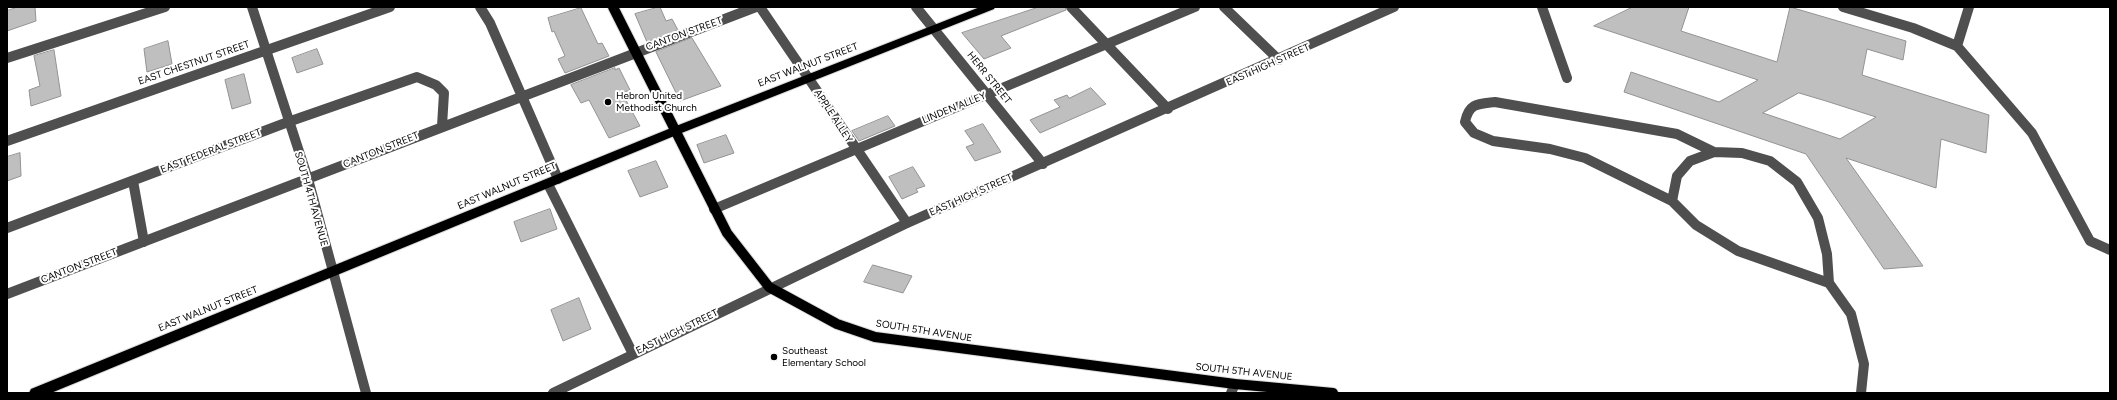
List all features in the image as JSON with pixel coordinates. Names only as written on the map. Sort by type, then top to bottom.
[{"type":"highway","name":"EAST WALNUT STREET","points":[[36,393],[332,273],[675,131],[990,7]]},
{"type":"main road","name":"SOUTH 5TH AVENUE","points":[[613,7],[727,233],[770,287],[837,324],[875,337],[1233,389],[1333,393]]},
{"type":"street","points":[[7,58],[165,7]]},
{"type":"street","name":"SOUTH 4TH AVENUE","points":[[252,7],[264,50],[308,180],[332,273],[366,393]]},
{"type":"street","name":"EAST CHESTNUT STREET","points":[[7,141],[390,7]]},
{"type":"street","points":[[480,7],[490,23],[522,96],[553,181],[633,354]]},
{"type":"street","name":"CANTON STREET","points":[[7,294],[308,180],[442,126],[635,52],[756,7]]},
{"type":"street","name":"APPLE ALLEY","points":[[760,7],[809,78],[855,149],[907,223]]},
{"type":"street","name":"HERR STREET","points":[[916,7],[1043,164]]},
{"type":"street","points":[[1071,7],[1168,109]]},
{"type":"street","name":"LINDEN ALLEY","points":[[714,209],[1195,7]]},
{"type":"street","points":[[1224,7],[1279,60]]},
{"type":"street","name":"EAST HIGH STREET","points":[[552,393],[770,287],[907,223],[1279,60],[1394,7]]},
{"type":"street","points":[[1542,7],[1567,78]]},
{"type":"street","points":[[1843,7],[1913,28],[1957,46],[2032,133],[2090,241],[2110,250]]},
{"type":"street","points":[[1957,46],[1969,7]]},
{"type":"street","name":"EAST FEDERAL STREET","points":[[7,228],[288,122],[417,77],[436,85],[444,93],[442,126]]},
{"type":"street","points":[[1714,152],[1677,134],[1628,124],[1495,102],[1476,104],[1466,112],[1465,122],[1474,133],[1493,140],[1550,149],[1585,158],[1672,201],[1696,224],[1738,250],[1829,283]]},
{"type":"street","points":[[1672,201],[1677,176],[1690,161],[1714,152],[1742,152],[1770,161],[1797,182],[1818,218],[1827,254],[1829,283],[1851,314],[1864,364],[1861,393]]},
{"type":"street","points":[[134,181],[144,242]]},
{"type":"building","points":[[18,7],[35,7],[36,21],[7,31],[7,11]]},
{"type":"building","points":[[660,7],[666,21],[672,19],[678,30],[647,42],[635,14]]},
{"type":"building","points":[[1039,7],[1065,7],[1066,10],[1001,36],[1011,48],[984,59],[962,33]]},
{"type":"building","points":[[1633,7],[1689,7],[1681,31],[1777,62],[1790,7],[1906,41],[1903,60],[1867,49],[1862,75],[1989,115],[1986,153],[1941,139],[1936,188],[1846,158],[1923,266],[1884,269],[1806,154],[1624,92],[1631,72],[1719,102],[1758,80],[1594,26]],"holes":[[[1799,93],[1876,117],[1840,139],[1763,113]]]},
{"type":"building","points":[[581,8],[598,44],[602,43],[609,56],[565,73],[558,59],[565,56],[554,31],[552,32],[548,18]]},
{"type":"building","points":[[692,38],[721,86],[680,101],[656,52]]},
{"type":"building","points":[[168,41],[172,64],[147,72],[144,49]]},
{"type":"building","points":[[317,49],[323,64],[297,73],[292,58]]},
{"type":"building","points":[[54,50],[61,96],[31,106],[29,90],[40,86],[34,56]]},
{"type":"building","name":"Hebron United Methodist Church","points":[[615,68],[615,70],[619,68],[630,90],[622,93],[640,126],[609,138],[589,100],[581,103],[571,85]]},
{"type":"building","points":[[244,74],[251,103],[232,109],[225,80]]},
{"type":"building","points":[[1091,88],[1106,104],[1040,133],[1030,120],[1060,107],[1054,100],[1067,95],[1069,98]]},
{"type":"building","points":[[888,116],[895,126],[859,141],[852,131]]},
{"type":"building","points":[[983,124],[1001,152],[975,161],[966,147],[974,144],[965,131]]},
{"type":"building","points":[[726,135],[734,153],[704,163],[697,145]]},
{"type":"building","points":[[20,153],[21,176],[7,181],[7,157]]},
{"type":"building","points":[[656,161],[668,187],[640,197],[628,171]]},
{"type":"building","points":[[913,167],[925,186],[916,189],[918,192],[902,199],[889,177]]},
{"type":"building","points":[[550,209],[557,229],[521,242],[514,222]]},
{"type":"building","points":[[873,265],[912,276],[903,293],[864,282]]},
{"type":"building","points":[[579,298],[591,329],[563,341],[551,310]]},
{"type":"place","name":"Hebron United Methodist Church","points":[[608,102]]},
{"type":"place","name":"Southeast Elementary School","points":[[774,357]]}]
